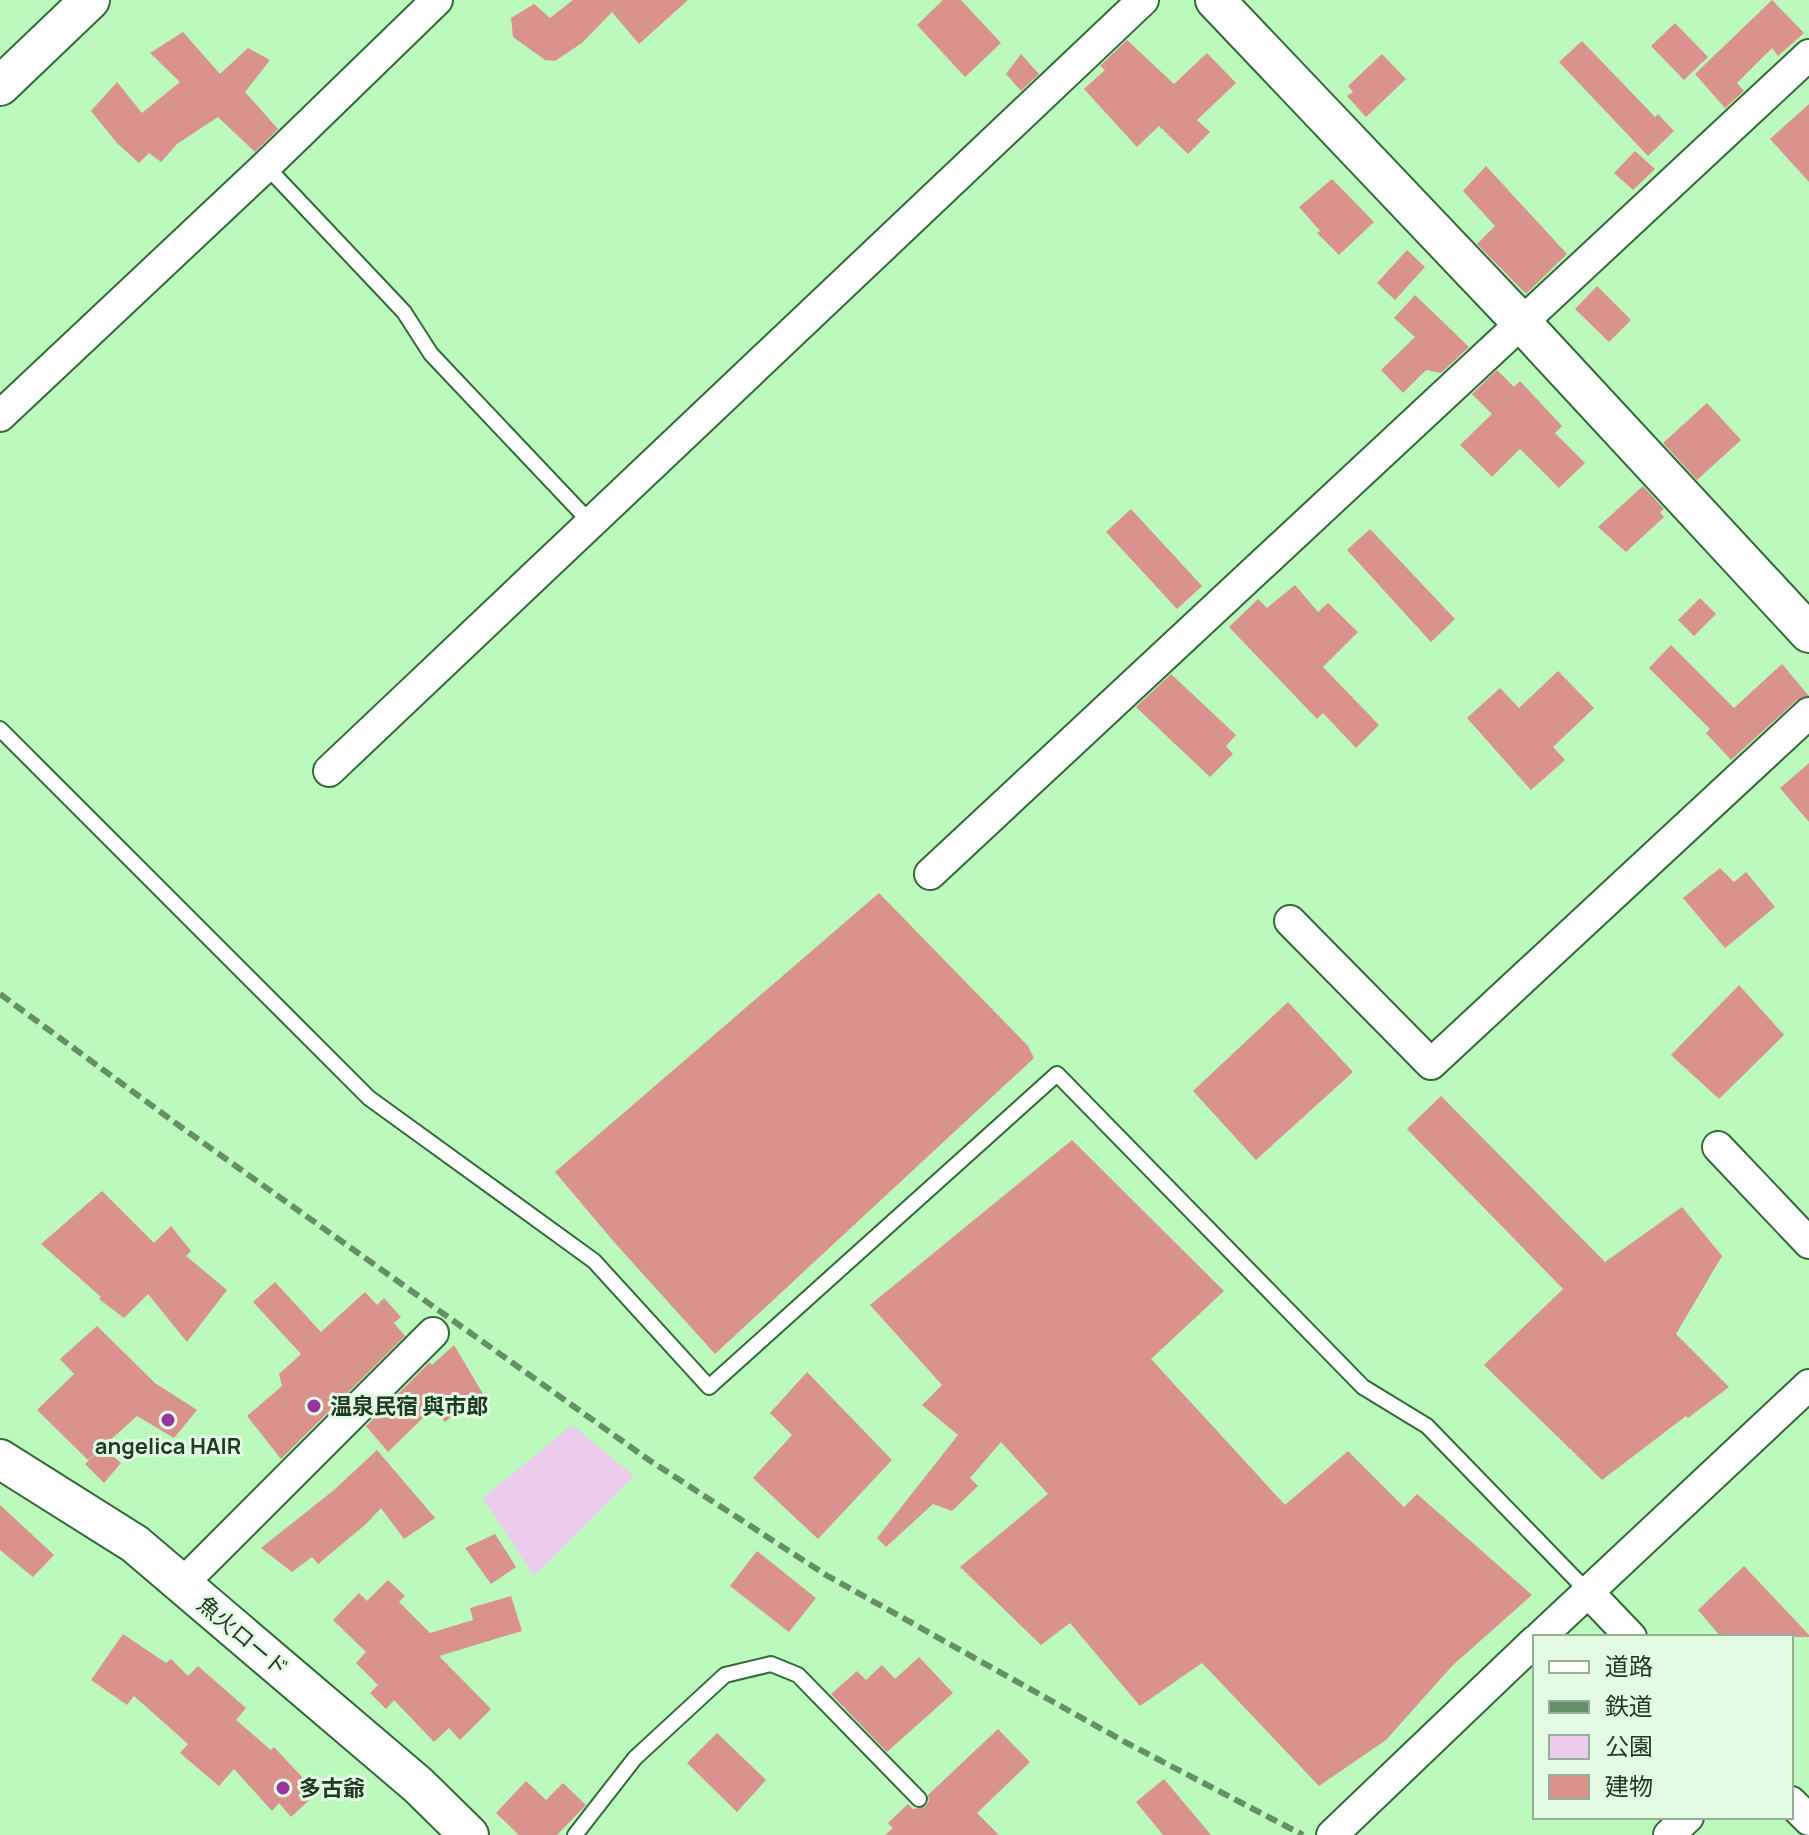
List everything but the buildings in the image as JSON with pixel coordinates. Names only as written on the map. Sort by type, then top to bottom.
[{"type":"street","points":[[0,86],[89,0]]},
{"type":"street","points":[[0,416],[437,0]]},
{"type":"street","points":[[329,771],[1143,0]]},
{"type":"street","points":[[1215,0],[1521,322],[1809,633]]},
{"type":"street","points":[[930,874],[1809,55]]},
{"type":"street","points":[[1290,921],[1431,1064],[1809,713]]},
{"type":"street","points":[[1718,1147],[1809,1243]]},
{"type":"street","points":[[182,1584],[433,1333]]},
{"type":"street","points":[[1542,1635],[1809,1385]]},
{"type":"street","name":"魚火ロード","points":[[0,1459],[135,1544],[418,1785],[469,1835]]},
{"type":"street","points":[[1588,1592],[1629,1635]]},
{"type":"street","points":[[1332,1835],[1533,1643]]},
{"type":"street","points":[[1793,1804],[1809,1820]]},
{"type":"street","points":[[1669,1835],[1686,1819]]},
{"type":"lane","points":[[266,166],[404,312],[431,354],[590,522]]},
{"type":"lane","points":[[0,729],[369,1098],[594,1261],[709,1387],[1057,1074],[1363,1387],[1427,1426],[1588,1592]]},
{"type":"lane","points":[[575,1835],[635,1758],[725,1675],[771,1664],[798,1675],[919,1799]]},
{"type":"green space","points":[[572,1425],[634,1476],[534,1576],[483,1498]]},
{"type":"railway","points":[[0,994],[181,1127],[649,1460],[826,1575],[1125,1742],[1303,1835]]},
{"type":"place","name":"温泉民宿 與市郎","points":[[314,1406]]},
{"type":"place","name":"angelica HAIR","points":[[168,1420]]},
{"type":"place","name":"多古爺","points":[[283,1788]]}]
